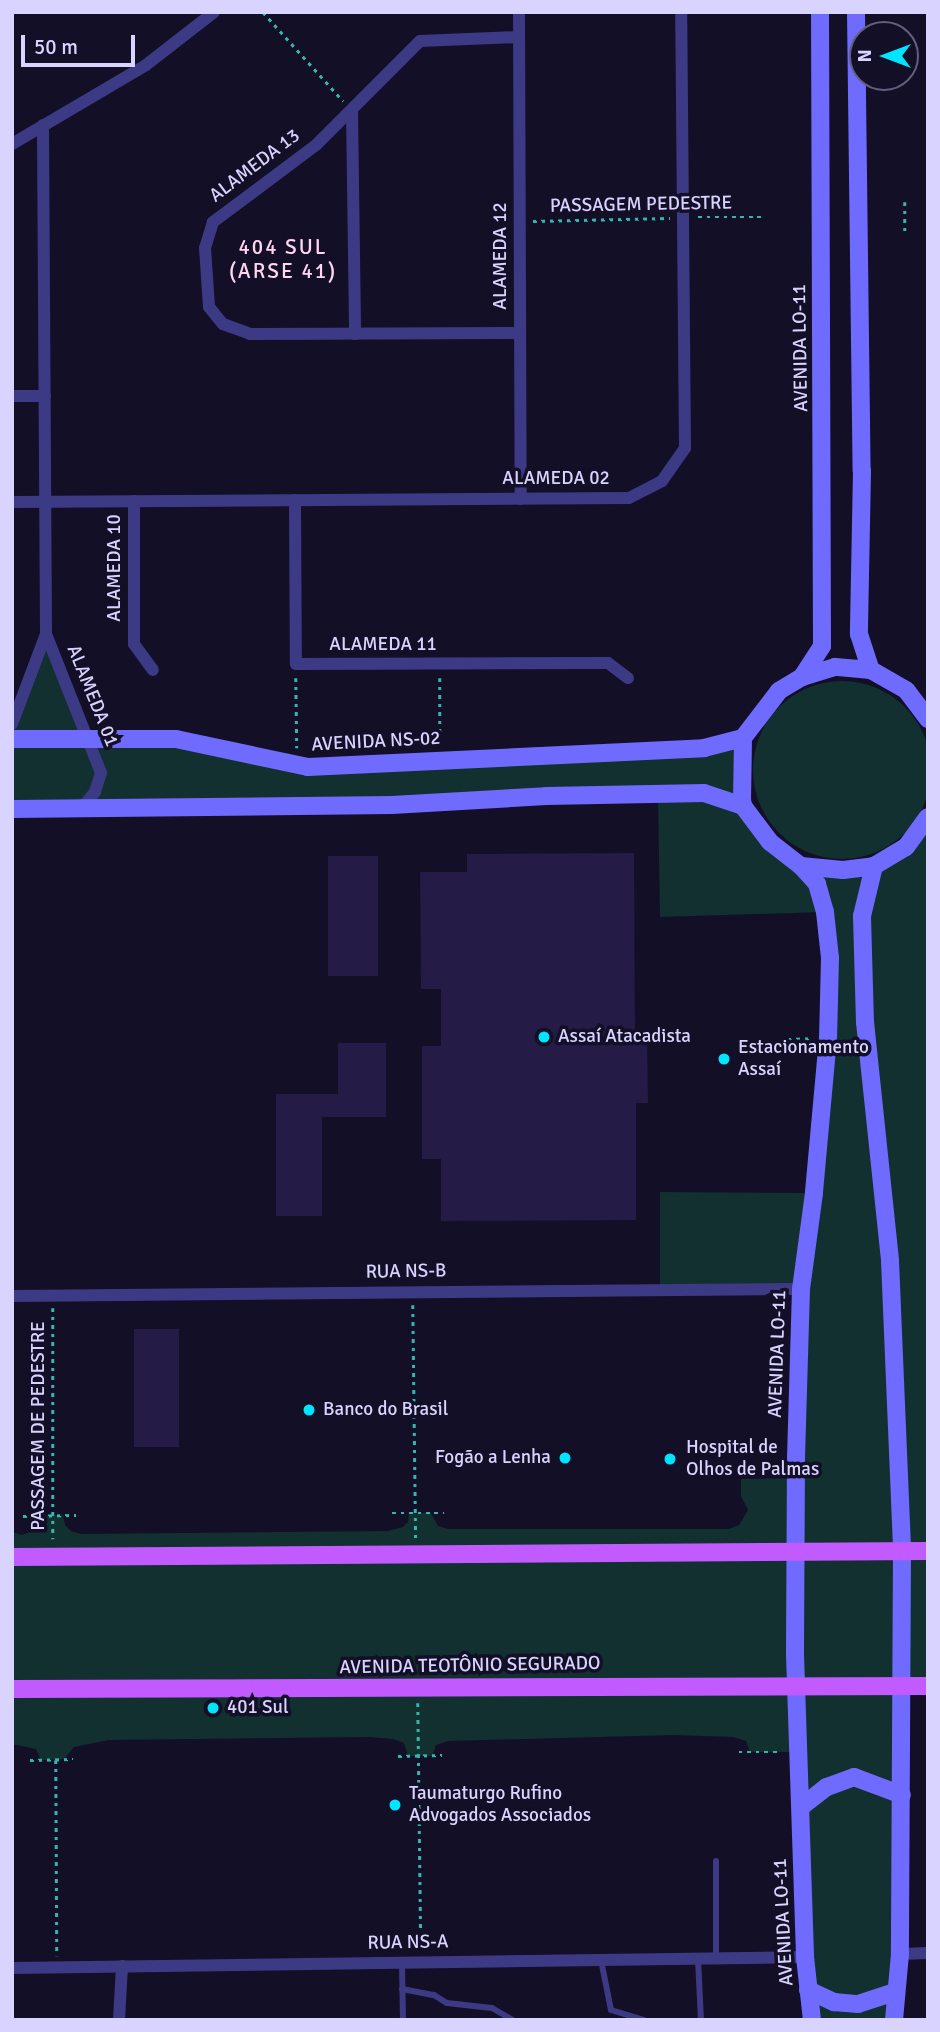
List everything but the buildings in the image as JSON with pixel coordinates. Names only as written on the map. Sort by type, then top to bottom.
[{"type":"main road","points":[[12,1557],[928,1551]]},
{"type":"main road","name":"AVENIDA TEOTÔNIO SEGURADO","points":[[12,1689],[417,1689],[691,1684],[928,1686]]},
{"type":"street","points":[[12,144],[146,65],[214,12]]},
{"type":"street","name":"ALAMEDA 12","points":[[519,12],[521,499]]},
{"type":"street","name":"ALAMEDA 02","points":[[12,502],[629,498],[662,481],[685,448],[681,12]]},
{"type":"street","name":"AVENIDA LO-11","points":[[802,677],[822,646],[820,12]]},
{"type":"street","points":[[856,12],[862,471],[859,634],[871,670]]},
{"type":"street","name":"ALAMEDA 13","points":[[519,37],[420,41],[352,111],[274,179],[213,222],[205,248],[209,307],[223,324],[250,334],[520,333]]},
{"type":"street","points":[[352,111],[355,334]]},
{"type":"street","name":"ALAMEDA 01","points":[[12,724],[46,634],[43,125]]},
{"type":"street","points":[[12,396],[45,396]]},
{"type":"street","points":[[295,500],[296,664]]},
{"type":"street","name":"ALAMEDA 10","points":[[134,502],[134,644],[153,670]]},
{"type":"street","name":"ALAMEDA 01","points":[[46,634],[90,739],[101,773],[95,792],[81,809]]},
{"type":"street","name":"ALAMEDA 11","points":[[296,664],[608,663],[628,678]]},
{"type":"street","points":[[743,806],[743,738],[779,691],[802,677],[835,667],[871,670],[906,690],[928,719]]},
{"type":"street","name":"AVENIDA NS-02","points":[[12,739],[176,739],[308,767],[704,748],[743,738]]},
{"type":"street","points":[[12,809],[392,805],[546,796],[704,793],[743,806],[770,842],[801,866],[843,870],[874,866],[905,847],[928,817]]},
{"type":"street","name":"AVENIDA LO-11","points":[[801,866],[817,884],[825,912],[830,958],[828,1038],[814,1193],[801,1290],[796,1552],[796,1686],[805,1957],[812,2020]]},
{"type":"street","points":[[874,866],[862,916],[864,1022],[890,1261],[902,1551],[904,1686],[900,1954],[894,2020]]},
{"type":"street","name":"RUA NS-B","points":[[12,1296],[801,1290]]},
{"type":"street","points":[[801,1807],[827,1787],[854,1777],[902,1795]]},
{"type":"street","points":[[900,1954],[928,1953]]},
{"type":"street","name":"RUA NS-A","points":[[12,1968],[805,1957]]},
{"type":"street","points":[[119,2020],[122,1966]]},
{"type":"street","points":[[808,1990],[834,2002],[858,2004],[896,1992]]},
{"type":"lane","points":[[716,1861],[716,1958]]},
{"type":"lane","points":[[698,1958],[701,2020]]},
{"type":"lane","points":[[601,1960],[611,2010],[643,2020]]},
{"type":"lane","points":[[402,1963],[403,2020]]},
{"type":"lane","points":[[402,1989],[434,1995],[447,2003],[492,2008],[513,2020]]},
{"type":"path","points":[[263,12],[352,111]]},
{"type":"path","points":[[905,202],[905,233]]},
{"type":"path","name":"PASSAGEM PEDESTRE","points":[[520,221],[762,217]]},
{"type":"path","points":[[296,664],[296,765]]},
{"type":"path","points":[[440,664],[440,760]]},
{"type":"path","points":[[788,1039],[818,1038]]},
{"type":"path","points":[[413,1291],[416,1554]]},
{"type":"path","name":"PASSAGEM DE PEDESTRE","points":[[53,1296],[54,1557]]},
{"type":"path","points":[[391,1513],[444,1513]]},
{"type":"path","points":[[23,1516],[76,1515]]},
{"type":"path","points":[[417,1689],[421,1962]]},
{"type":"path","points":[[739,1752],[799,1752]]},
{"type":"path","points":[[398,1756],[442,1755]]},
{"type":"path","points":[[30,1760],[73,1759]]},
{"type":"path","points":[[56,1760],[57,1967]]},
{"type":"green space","points":[[46,634],[90,739],[176,739],[308,767],[743,738],[742,799],[801,866],[874,866],[928,817],[928,1686],[904,1686],[894,2020],[812,2020],[799,1752],[750,1752],[746,1741],[733,1737],[673,1735],[448,1741],[436,1745],[432,1756],[408,1756],[404,1743],[369,1737],[109,1740],[74,1747],[64,1759],[41,1760],[36,1749],[12,1744],[12,1532],[22,1535],[30,1532],[35,1527],[38,1516],[63,1515],[65,1525],[71,1531],[81,1534],[388,1531],[403,1527],[408,1522],[409,1513],[431,1513],[438,1526],[448,1529],[729,1529],[739,1525],[748,1510],[741,1496],[741,1479],[796,1478],[801,1290],[660,1290],[660,1192],[812,1193],[825,912],[660,917],[658,796],[12,809],[12,724]],"holes":[[[231,1679],[379,1688],[81,1687]]]},
{"type":"green space","points":[[842,681],[876,688],[905,707],[924,736],[931,770],[924,804],[905,833],[876,852],[842,859],[808,852],[779,833],[760,804],[753,770],[760,736],[779,707],[808,688]]},
{"type":"place","name":"Assaí Atacadista","points":[[544,1037]]},
{"type":"place","name":"Estacionamento Assaí","points":[[724,1059]]},
{"type":"place","name":"Banco do Brasil","points":[[309,1410]]},
{"type":"place","name":"Fogão a Lenha","points":[[565,1458]]},
{"type":"place","name":"Hospital de Olhos de Palmas","points":[[670,1459]]},
{"type":"place","name":"401 Sul","points":[[213,1708]]},
{"type":"place","name":"Taumaturgo Rufino Advogados Associados","points":[[395,1805]]},
{"type":"district","name":"404 SUL (ARSE 41)","points":[[283,259]]}]
